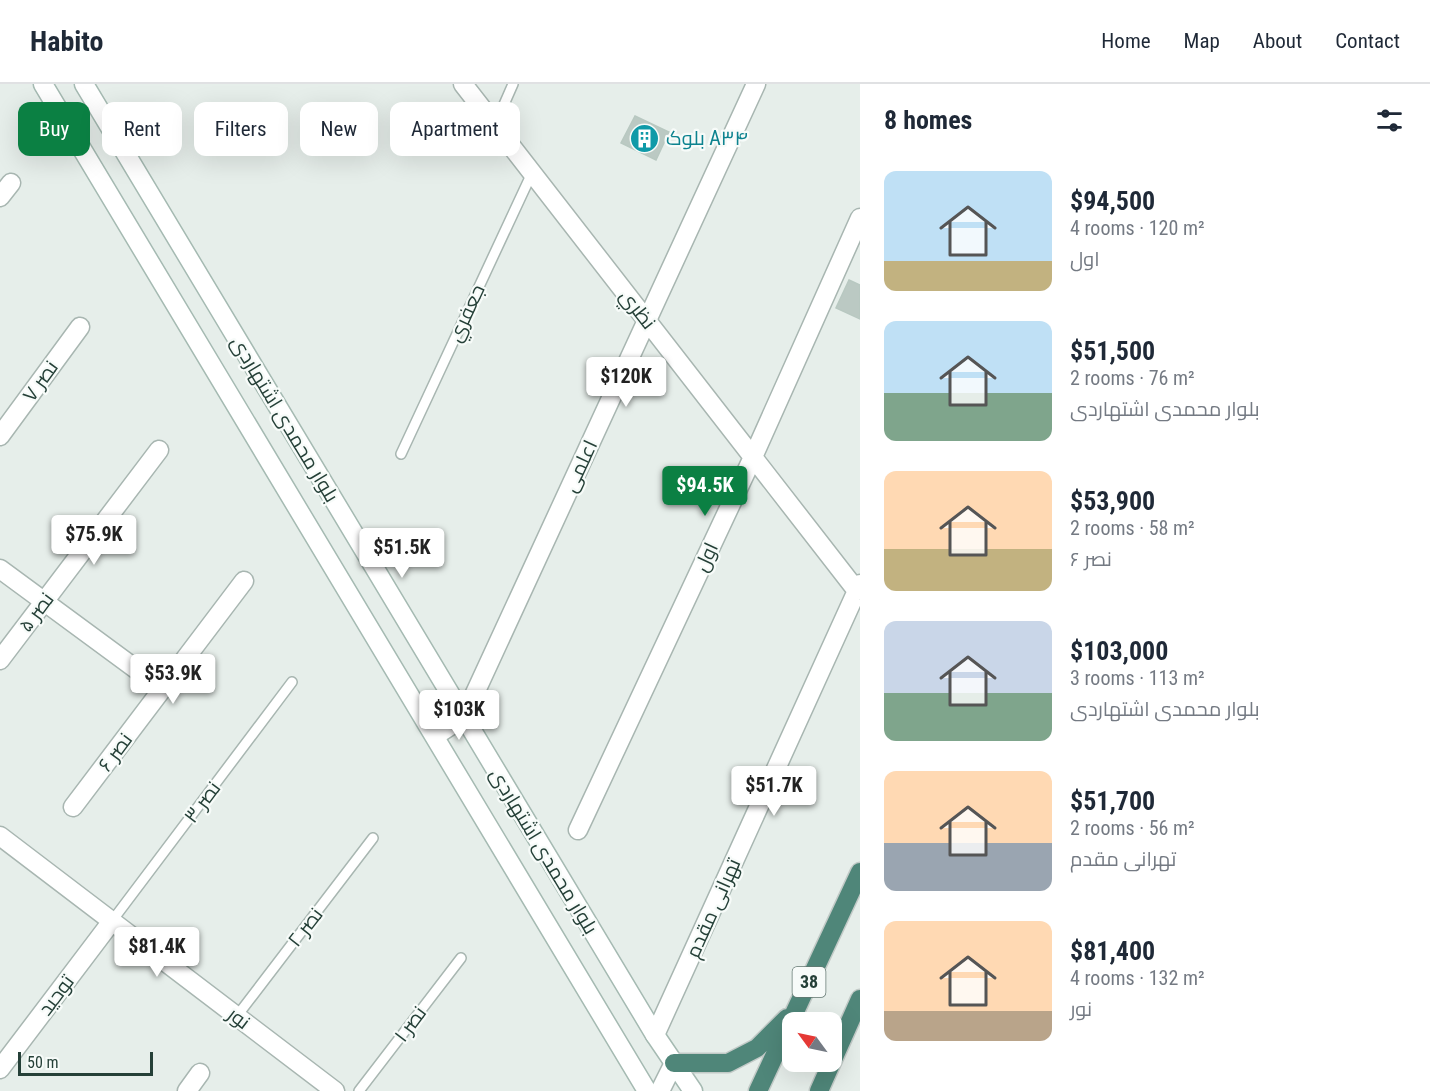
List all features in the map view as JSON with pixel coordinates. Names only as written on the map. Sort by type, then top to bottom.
[{"type":"highway","name":"38","points":[[758,1091],[860,872]]},
{"type":"highway","points":[[674,1063],[729,1063],[764,1041],[786,1020],[803,994]]},
{"type":"highway","points":[[819,1091],[860,999]]},
{"type":"street","name":"بلوار محمدی اشتهاردی","points":[[43,84],[647,1091]]},
{"type":"street","name":"بلوار محمدی اشتهاردی","points":[[84,84],[655,1035],[693,1091]]},
{"type":"street","name":"نظري","points":[[463,84],[477,102]]},
{"type":"street","name":"اعلمی","points":[[464,717],[756,84]]},
{"type":"street","name":"نظري","points":[[519,156],[753,457],[858,587]]},
{"type":"street","name":"اول","points":[[578,830],[753,457],[860,218]]},
{"type":"street","name":"نصر ۷","points":[[0,436],[80,327]]},
{"type":"street","name":"نصر ۵","points":[[0,660],[159,450]]},
{"type":"street","points":[[0,569],[163,689]]},
{"type":"street","name":"نصر ۶","points":[[73,807],[244,581]]},
{"type":"street","name":"تهرانی مقدم","points":[[655,1035],[858,587]]},
{"type":"street","points":[[435,736],[464,717]]},
{"type":"street","name":"نور","points":[[0,836],[335,1091]]},
{"type":"street","name":"توحید","points":[[0,1069],[112,921]]},
{"type":"street","points":[[660,1091],[674,1063]]},
{"type":"street","points":[[187,1091],[200,1073]]},
{"type":"lane","points":[[505,102],[513,84]]},
{"type":"lane","name":"جعفري","points":[[401,454],[532,172]]},
{"type":"lane","name":"نصر ۳","points":[[112,921],[292,682]]},
{"type":"lane","name":"نصر ۲","points":[[237,1016],[373,838]]},
{"type":"lane","name":"نصر ۱","points":[[359,1091],[460,958]]},
{"type":"building","name":"بلوک A۳۴","points":[[635,116],[669,132],[656,160],[621,143]]},
{"type":"building","points":[[849,280],[860,285],[860,319],[836,308]]},
{"type":"place","name":"بلوک A۳۴","points":[[645,138]]}]
